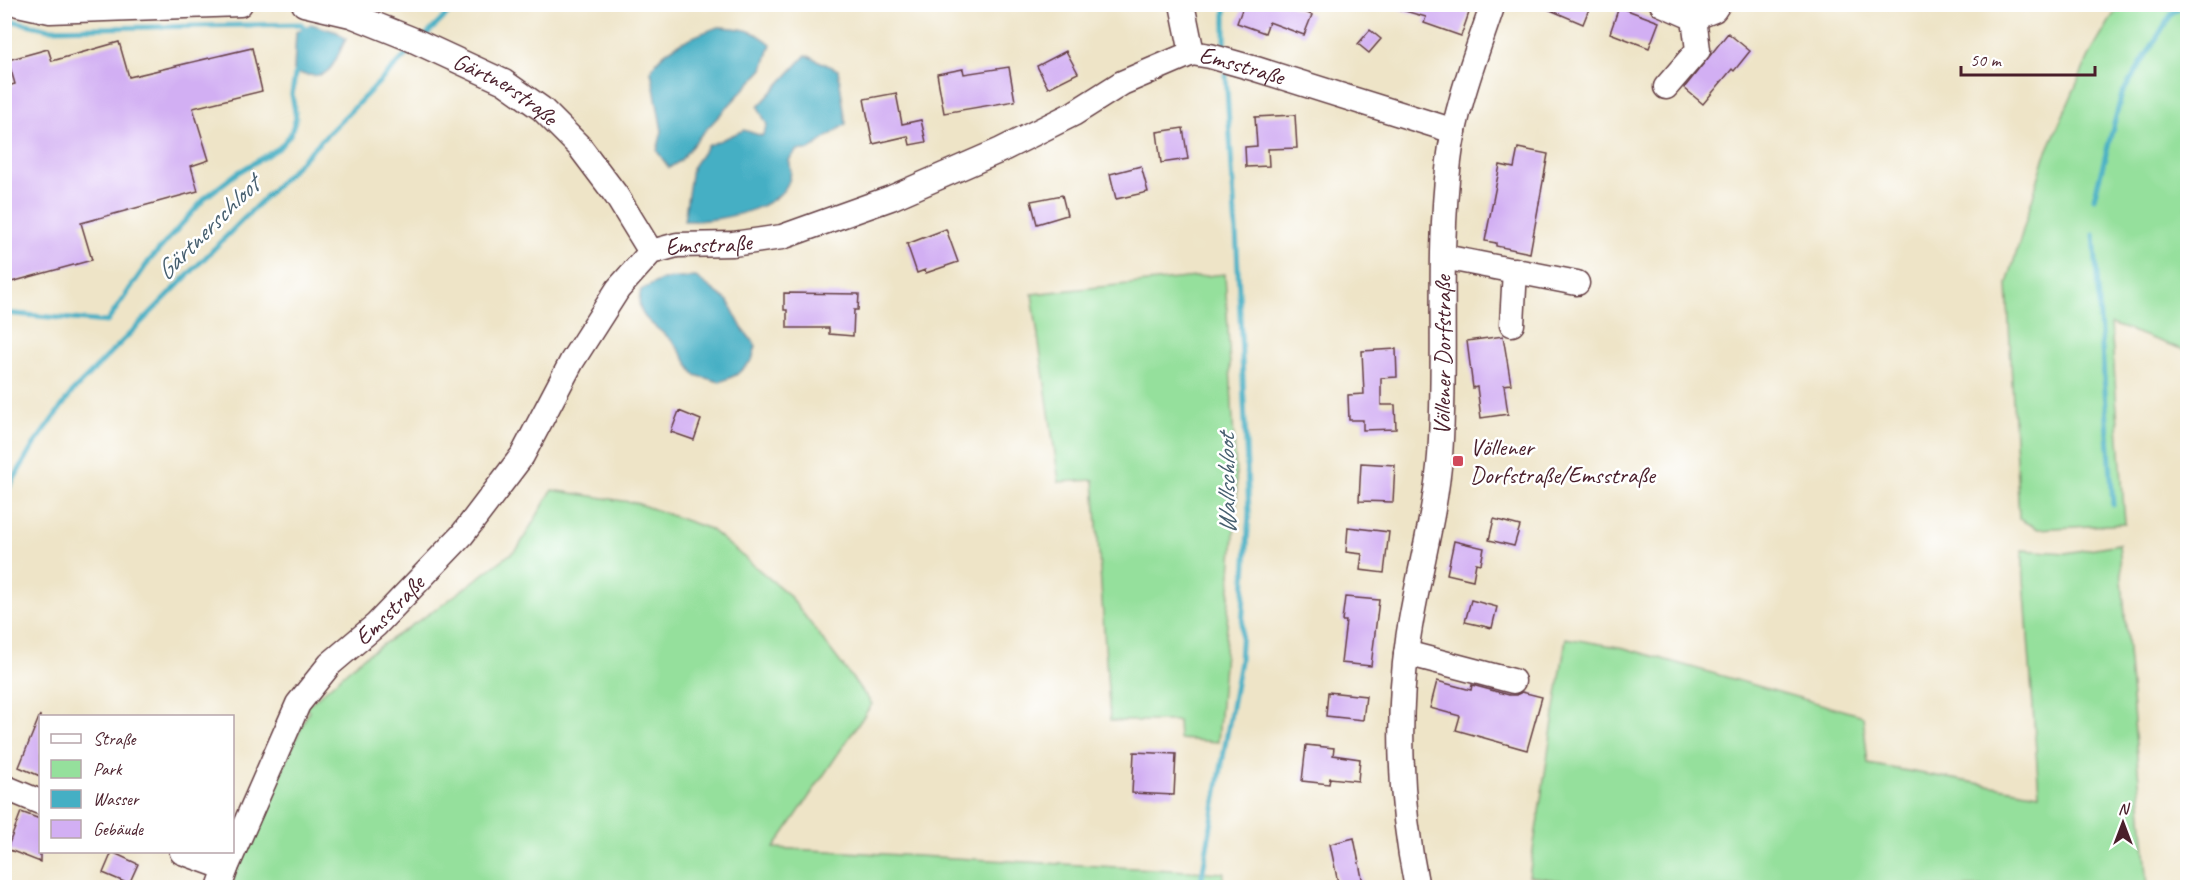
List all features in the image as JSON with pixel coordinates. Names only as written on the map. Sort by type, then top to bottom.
[{"type":"street","points":[[18,4],[50,10],[240,4]]},
{"type":"street","name":"Gärtnerstraße","points":[[304,4],[351,15],[421,44],[504,82],[542,109],[579,146],[616,195],[651,252]]},
{"type":"street","points":[[1182,4],[1192,53]]},
{"type":"street","name":"Völlener Dorfstraße","points":[[1417,888],[1406,822],[1400,749],[1401,701],[1406,652],[1439,459],[1447,183],[1454,131],[1493,4]]},
{"type":"street","points":[[1662,4],[1694,18],[1714,10],[1718,4]]},
{"type":"street","points":[[1666,87],[1698,50],[1694,18]]},
{"type":"street","name":"Emsstraße","points":[[234,852],[298,704],[330,664],[376,625],[462,535],[522,456],[572,361],[618,289],[651,252],[677,245],[733,244],[782,237],[891,198],[1001,150],[1073,114],[1122,83],[1192,53],[1276,75],[1454,131]]},
{"type":"street","points":[[1444,257],[1577,283]]},
{"type":"street","points":[[1512,324],[1515,270]]},
{"type":"street","points":[[1406,652],[1513,681]]},
{"type":"street","points":[[4,787],[39,802]]},
{"type":"street","points":[[184,853],[223,878]]},
{"type":"street","name":"Emsstraße","points":[[223,878],[234,853]]},
{"type":"green space","points":[[2119,5],[2187,5],[2187,351],[2111,324],[2125,524],[2038,529],[2019,519],[2007,284],[2045,156],[2089,56]]},
{"type":"green space","points":[[1225,274],[1237,495],[1218,742],[1179,739],[1178,721],[1110,721],[1094,480],[1059,482],[1032,294]]},
{"type":"green space","points":[[552,490],[636,503],[710,529],[788,594],[872,704],[774,848],[1224,873],[1221,888],[231,888],[236,871],[309,710],[305,708],[362,658],[438,608],[518,548]]},
{"type":"green space","points":[[2119,544],[2148,887],[1612,888],[1529,876],[1566,638],[1624,648],[1863,716],[1868,764],[2039,794],[2022,550],[2066,553]]},
{"type":"water","points":[[311,24],[337,32],[346,39],[333,64],[324,74],[308,75],[296,73],[294,70],[296,32]]},
{"type":"water","points":[[718,27],[746,30],[771,44],[763,69],[700,136],[680,161],[669,168],[657,151],[662,131],[651,71],[670,49]]},
{"type":"water","points":[[806,55],[838,70],[846,124],[809,150],[797,150],[789,160],[790,176],[784,190],[771,201],[736,215],[684,221],[692,168],[707,146],[744,130],[762,136],[767,125],[758,107]]},
{"type":"water","points":[[696,277],[728,301],[742,328],[756,346],[752,360],[736,375],[720,382],[695,375],[674,343],[647,319],[640,307],[641,290],[663,279]]},
{"type":"building","points":[[1244,4],[1286,4],[1312,15],[1304,35],[1269,22],[1265,33],[1237,23]]},
{"type":"building","points":[[1399,4],[1472,4],[1461,36],[1424,23],[1426,17],[1398,9]]},
{"type":"building","points":[[1536,4],[1591,4],[1583,24]]},
{"type":"building","points":[[1619,7],[1659,22],[1649,48],[1610,33]]},
{"type":"building","points":[[1370,30],[1381,39],[1369,53],[1358,44]]},
{"type":"building","points":[[1728,33],[1750,51],[1703,104],[1684,88]]},
{"type":"building","points":[[119,42],[129,77],[252,48],[262,91],[193,108],[209,160],[191,166],[198,191],[81,223],[92,260],[4,284],[4,87],[15,84],[8,60],[48,49],[52,61]]},
{"type":"building","points":[[1066,51],[1078,73],[1048,88],[1037,66]]},
{"type":"building","points":[[1009,67],[1015,101],[944,113],[937,74],[963,69],[964,74]]},
{"type":"building","points":[[896,93],[902,124],[921,120],[926,142],[910,145],[908,136],[873,144],[864,99]]},
{"type":"building","points":[[1295,115],[1297,148],[1268,149],[1269,166],[1246,167],[1245,147],[1257,146],[1255,117]]},
{"type":"building","points":[[1183,128],[1188,159],[1161,163],[1157,132]]},
{"type":"building","points":[[1518,148],[1548,154],[1530,253],[1496,246],[1496,243],[1485,241],[1500,165],[1514,168]]},
{"type":"building","points":[[1141,166],[1148,192],[1116,199],[1110,174]]},
{"type":"building","points":[[1062,195],[1067,215],[1037,224],[1031,201]]},
{"type":"building","points":[[946,229],[958,262],[926,273],[925,270],[917,273],[907,244]]},
{"type":"building","points":[[784,293],[859,294],[858,310],[854,310],[853,336],[829,334],[829,328],[787,328]]},
{"type":"building","points":[[1503,336],[1511,384],[1504,385],[1508,414],[1481,418],[1477,387],[1473,388],[1467,341]]},
{"type":"building","points":[[1396,349],[1397,377],[1381,378],[1381,405],[1395,405],[1396,429],[1363,430],[1363,420],[1349,420],[1348,395],[1364,394],[1362,351]]},
{"type":"building","points":[[679,411],[701,420],[694,440],[671,432]]},
{"type":"building","points":[[1361,463],[1395,465],[1393,502],[1359,501]]},
{"type":"building","points":[[1494,519],[1520,526],[1514,546],[1489,540]]},
{"type":"building","points":[[1348,527],[1389,532],[1384,573],[1360,570],[1362,554],[1346,552]]},
{"type":"building","points":[[1454,541],[1484,548],[1481,564],[1476,563],[1473,580],[1447,574]]},
{"type":"building","points":[[1345,597],[1379,600],[1371,666],[1341,663],[1346,621],[1342,621]]},
{"type":"building","points":[[1471,600],[1497,607],[1492,628],[1465,622]]},
{"type":"building","points":[[1437,681],[1471,690],[1472,685],[1509,695],[1522,692],[1542,697],[1527,750],[1456,730],[1460,716],[1430,708]]},
{"type":"building","points":[[1328,692],[1366,696],[1363,720],[1326,716]]},
{"type":"building","points":[[39,717],[39,776],[19,767]]},
{"type":"building","points":[[1306,745],[1334,748],[1333,755],[1360,759],[1358,781],[1330,778],[1329,784],[1302,781]]},
{"type":"building","points":[[1134,752],[1176,754],[1174,795],[1132,793]]},
{"type":"building","points":[[21,812],[39,819],[40,862],[7,849]]},
{"type":"building","points":[[1354,838],[1364,888],[1339,888],[1330,844]]},
{"type":"building","points":[[112,853],[138,864],[129,884],[103,873]]},
{"type":"waterway","name":"Gärtnerschloot","points":[[423,38],[458,4]]},
{"type":"waterway","name":"Wallschloot","points":[[1225,4],[1225,46]]},
{"type":"waterway","points":[[2094,198],[2122,94],[2172,13],[2184,4]]},
{"type":"waterway","points":[[4,19],[49,29],[301,24],[307,30]]},
{"type":"waterway","name":"Gärtnerschloot","points":[[4,496],[33,446],[73,391],[414,47]]},
{"type":"waterway","points":[[4,313],[107,322],[149,261],[206,197],[237,173],[279,148],[290,135],[296,118],[292,94],[298,69]]},
{"type":"waterway","name":"Wallschloot","points":[[1200,888],[1240,661],[1249,512],[1237,247],[1226,75]]},
{"type":"waterway","points":[[2094,234],[2113,505]]},
{"type":"place","name":"Völlener Dorfstraße/Emsstraße","points":[[1458,461]]}]
